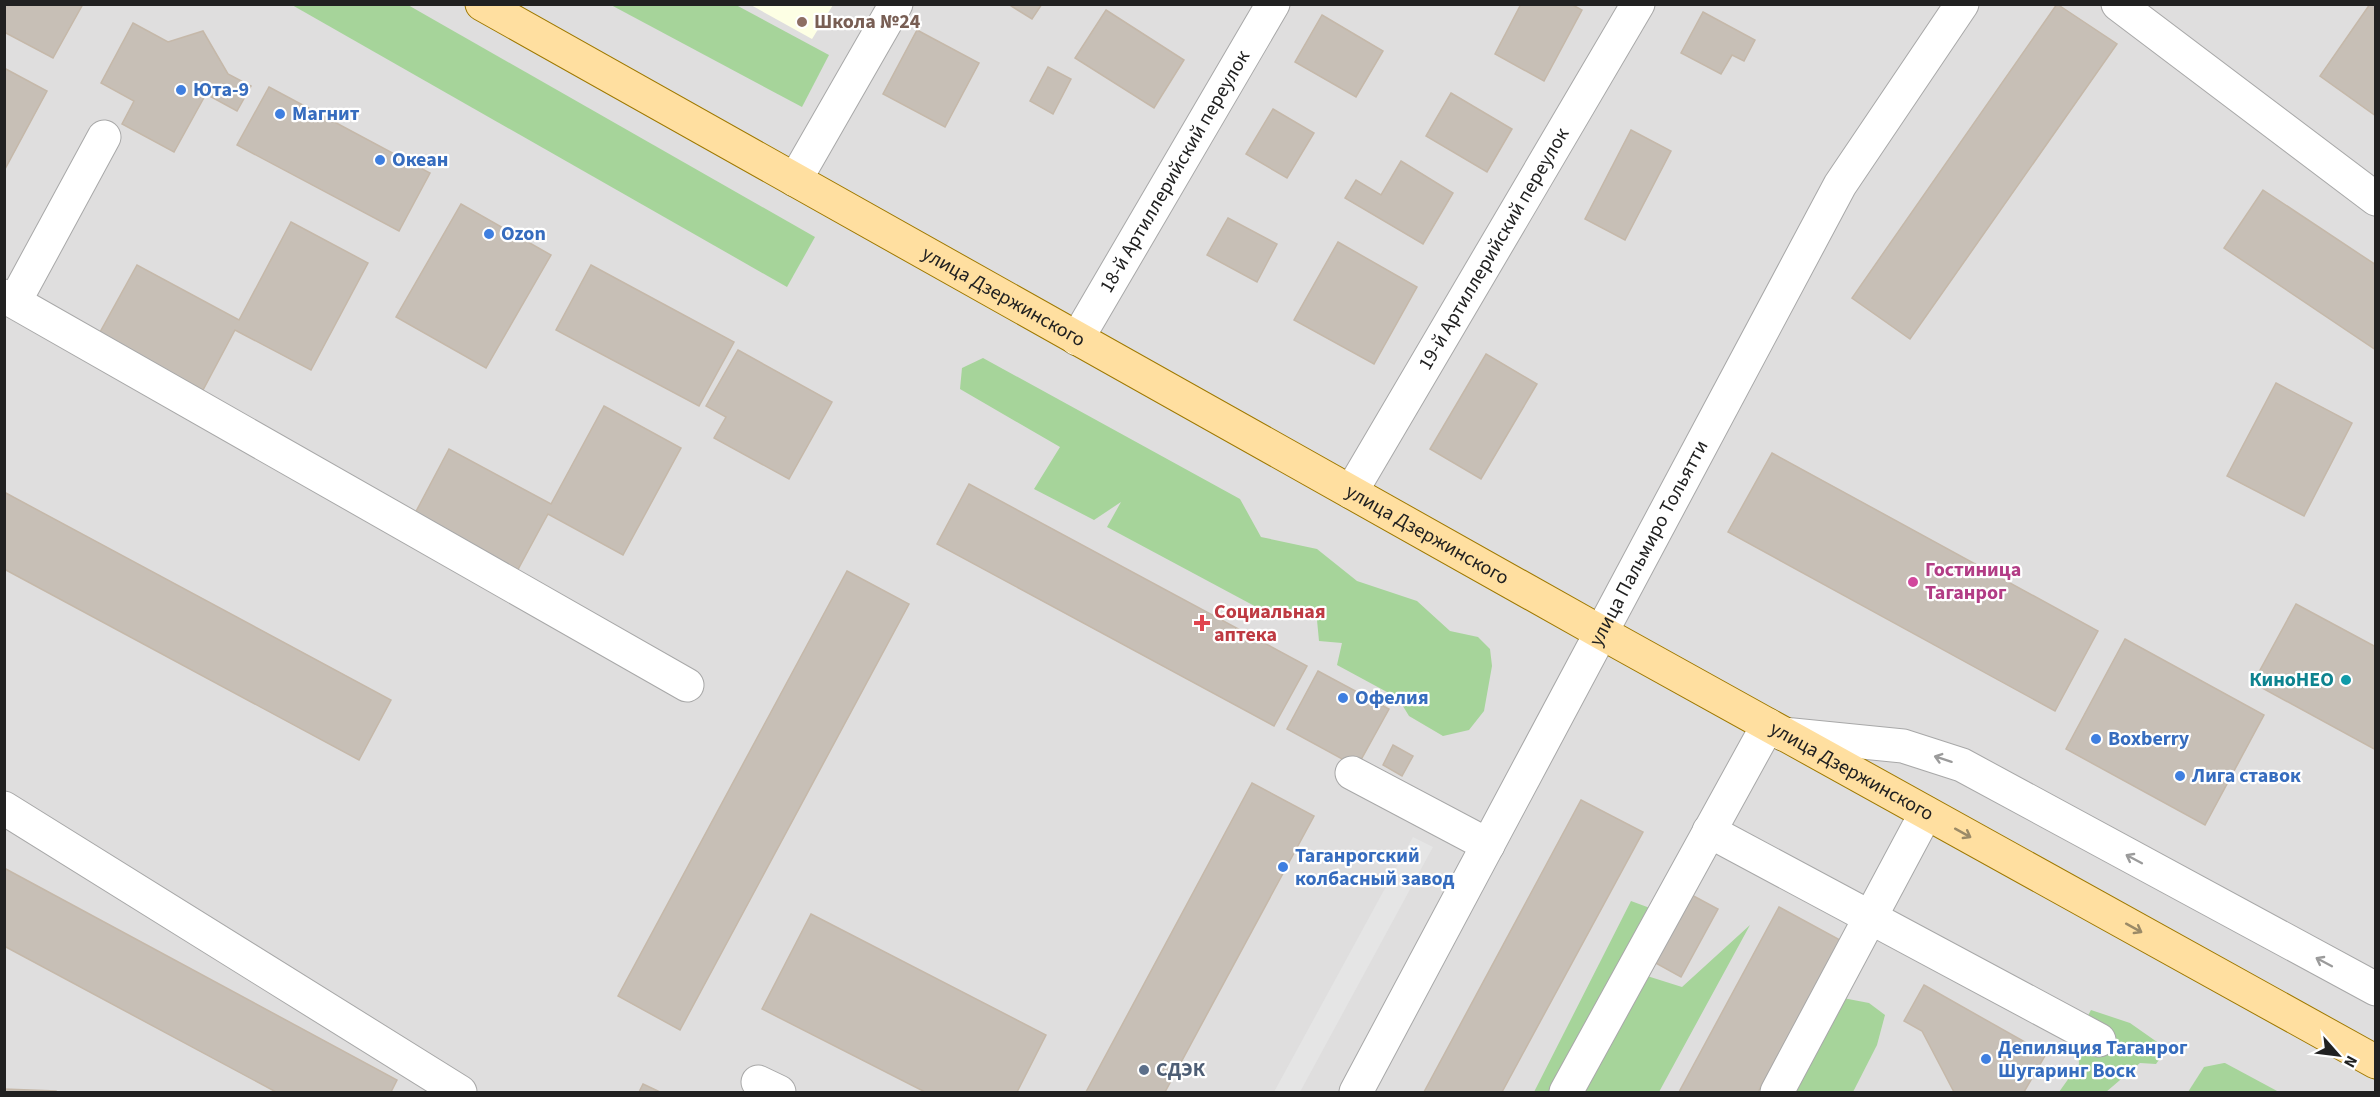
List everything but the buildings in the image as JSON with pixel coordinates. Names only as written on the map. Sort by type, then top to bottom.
[{"type":"main road","name":"улица Дзержинского","points":[[482,4],[1602,633],[2376,1062]]},
{"type":"street","points":[[795,180],[896,4]]},
{"type":"street","name":"18-й Артиллерийский переулок","points":[[1077,339],[1273,4]]},
{"type":"street","name":"19-й Артиллерийский переулок","points":[[1351,492],[1638,4]]},
{"type":"street","name":"улица Пальмиро Тольятти","points":[[1356,1092],[1840,185],[1962,4]]},
{"type":"street","points":[[2118,4],[2376,198]]},
{"type":"street","points":[[104,137],[10,298],[687,685]]},
{"type":"street","points":[[1566,1092],[1709,831],[1776,729],[1903,746],[1962,765],[2376,989]]},
{"type":"street","points":[[1352,773],[1488,845]]},
{"type":"street","points":[[4,808],[460,1092]]},
{"type":"street","points":[[1777,1092],[1926,813]]},
{"type":"street","points":[[1709,831],[2099,1040]]},
{"type":"shaded area","points":[[5,5],[2375,5],[2375,1092],[5,1092]]},
{"type":"shaded area","name":"Школа №24","points":[[751,5],[833,5],[812,39]]},
{"type":"shaded area","points":[[1413,837],[1433,847],[1300,1092],[1274,1092]]},
{"type":"green space","points":[[292,5],[408,5],[815,237],[787,287]]},
{"type":"green space","points":[[611,5],[736,5],[829,55],[802,107]]},
{"type":"green space","points":[[983,358],[1240,499],[1261,537],[1317,549],[1357,581],[1417,601],[1450,631],[1478,637],[1490,649],[1492,666],[1484,711],[1469,730],[1443,736],[1409,716],[1398,698],[1337,665],[1342,643],[1319,641],[1317,620],[1312,611],[1262,610],[1107,527],[1121,502],[1094,520],[1034,489],[1060,447],[960,389],[962,368]]},
{"type":"green space","points":[[1631,901],[1658,911],[1644,975],[1682,987],[1750,925],[1659,1092],[1534,1092]]},
{"type":"green space","points":[[1843,998],[1869,1003],[1885,1015],[1877,1045],[1853,1092],[1793,1092]]},
{"type":"green space","points":[[2091,1010],[2130,1023],[2167,1049],[2156,1064],[2140,1063],[2106,1092],[2059,1092],[2079,1064],[2077,1036]]},
{"type":"green space","points":[[2225,1063],[2279,1092],[2188,1092],[2204,1067]]},
{"type":"place","name":"Школа №24","points":[[802,22]]},
{"type":"place","name":"Юта-9","points":[[181,90]]},
{"type":"place","name":"Магнит","points":[[280,114]]},
{"type":"place","name":"Океан","points":[[380,160]]},
{"type":"place","name":"Ozon","points":[[489,234]]},
{"type":"place","name":"Гостиница Таганрог","points":[[1913,582]]},
{"type":"place","name":"Социальная аптека","points":[[1202,623]]},
{"type":"place","name":"КиноНЕО","points":[[2346,680]]},
{"type":"place","name":"Офелия","points":[[1343,698]]},
{"type":"place","name":"Boxberry","points":[[2096,739]]},
{"type":"place","name":"Лига ставок","points":[[2180,776]]},
{"type":"place","name":"Таганрогский колбасный завод","points":[[1283,867]]},
{"type":"place","name":"Депиляция Таганрог Шугаринг Воск","points":[[1986,1059]]},
{"type":"place","name":"СДЭК","points":[[1144,1070]]}]
